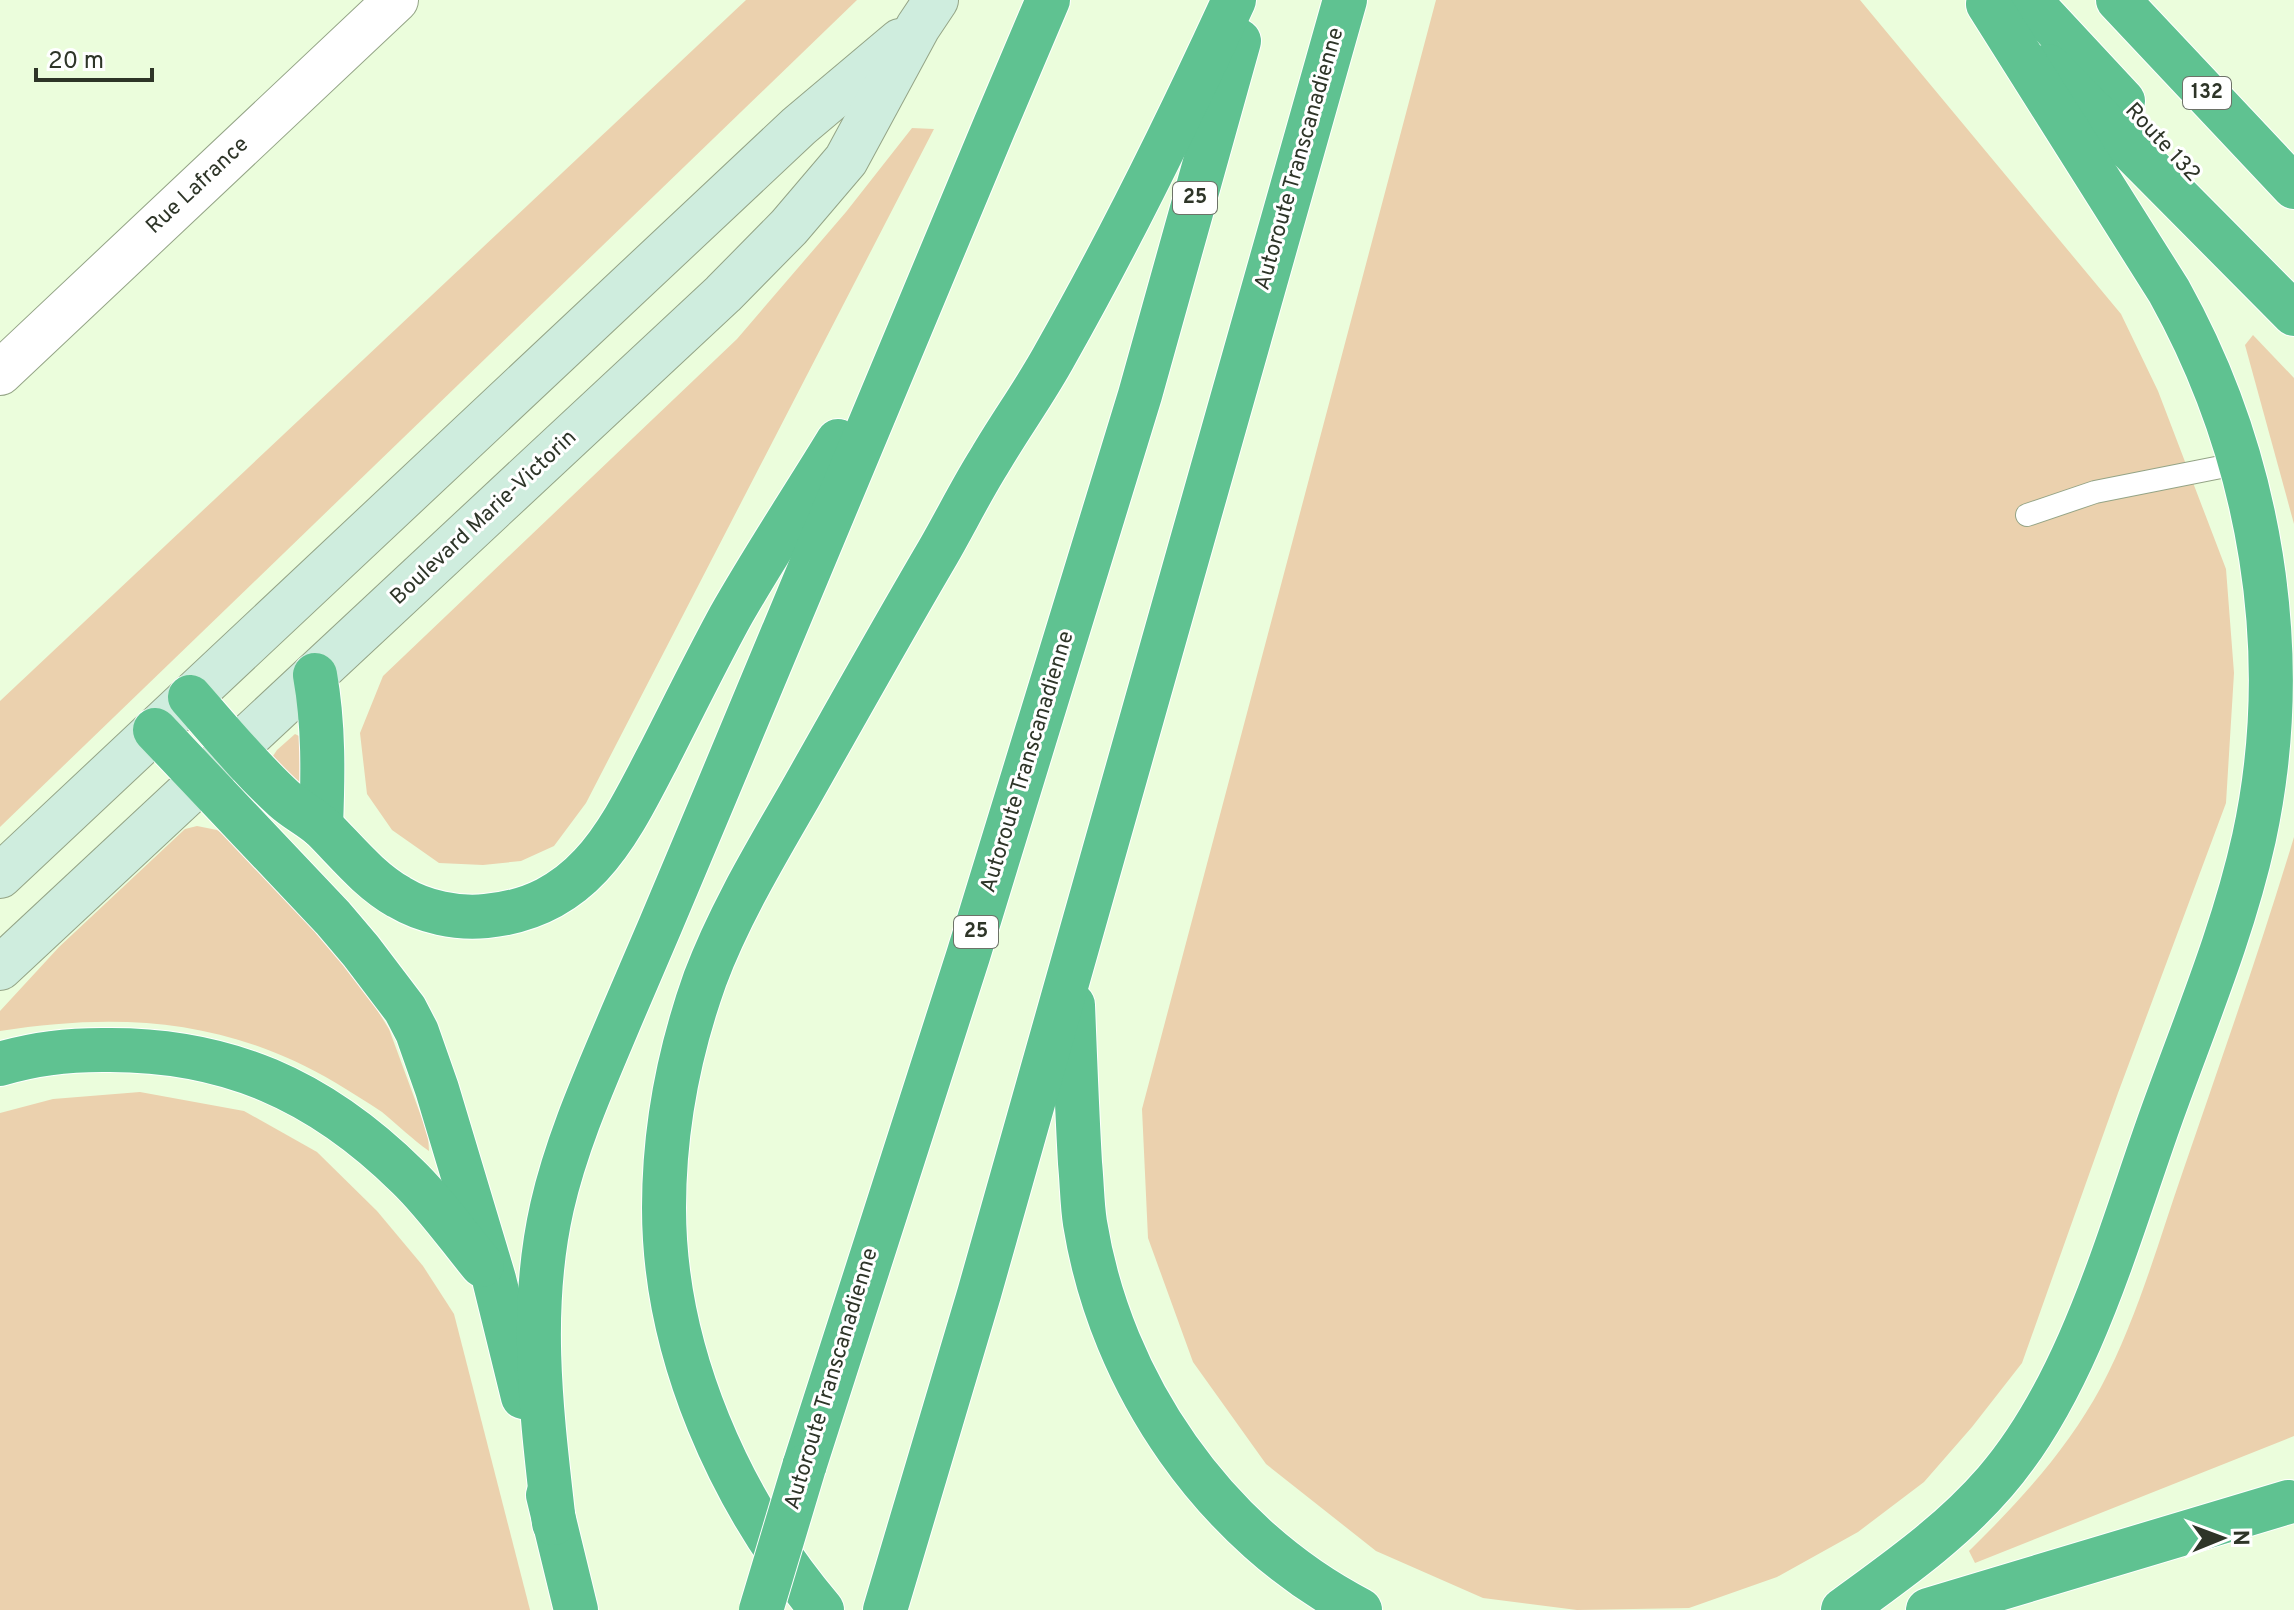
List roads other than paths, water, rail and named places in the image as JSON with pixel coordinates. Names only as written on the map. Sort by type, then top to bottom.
[{"type":"highway","points":[[554,1523],[539,1390],[540,1280],[552,1205],[564,1166],[598,1071],[1048,0]]},
{"type":"highway","points":[[822,1610],[787,1565],[732,1471],[698,1393],[678,1327],[666,1253],[664,1208],[669,1127],[682,1054],[706,976],[743,896],[989,461],[1055,355],[1177,124],[1234,0]]},
{"type":"highway","name":"Autoroute Transcanadienne","points":[[761,1610],[968,956],[1131,426],[1250,0]]},
{"type":"highway","name":"Autoroute Transcanadienne","points":[[885,1610],[979,1294],[1345,0]]},
{"type":"highway","name":"132","points":[[2118,0],[2294,187]]},
{"type":"highway","points":[[2000,1],[2172,193],[2294,314]]},
{"type":"highway","points":[[1843,1610],[1970,1509],[2021,1448],[2052,1397],[2096,1299],[2231,922],[2259,815],[2266,753],[2270,688],[2269,623],[2263,561],[2255,512],[2217,391],[2183,317],[2121,217],[2000,1]]},
{"type":"highway","name":"Route 132","points":[[2000,1],[2294,287]]},
{"type":"highway","points":[[190,697],[285,801],[321,826],[359,866],[399,897],[434,911],[476,917],[512,913],[552,897],[595,863],[620,829],[731,617],[912,320]]},
{"type":"highway","points":[[315,675],[321,712],[321,826]]},
{"type":"highway","points":[[155,730],[333,918],[405,1009],[417,1032],[494,1279],[576,1610]]},
{"type":"highway","points":[[1071,968],[1085,1222],[1104,1303],[1117,1341],[1155,1415],[1206,1485],[1287,1564],[1360,1610]]},
{"type":"highway","points":[[0,1064],[42,1054],[82,1050],[158,1051],[218,1062],[279,1083],[346,1123],[410,1178],[494,1279]]},
{"type":"highway","points":[[1928,1610],[2288,1502]]},
{"type":"street","name":"Rue Lafrance","points":[[0,373],[396,0]]},
{"type":"street","name":"Boulevard Marie-Victorin","points":[[0,968],[723,294],[789,227],[846,160],[927,14]]},
{"type":"street","name":"Boulevard Marie-Victorin","points":[[0,876],[799,126],[927,14]]},
{"type":"lane","points":[[2027,515],[2095,492],[2241,463]]}]
